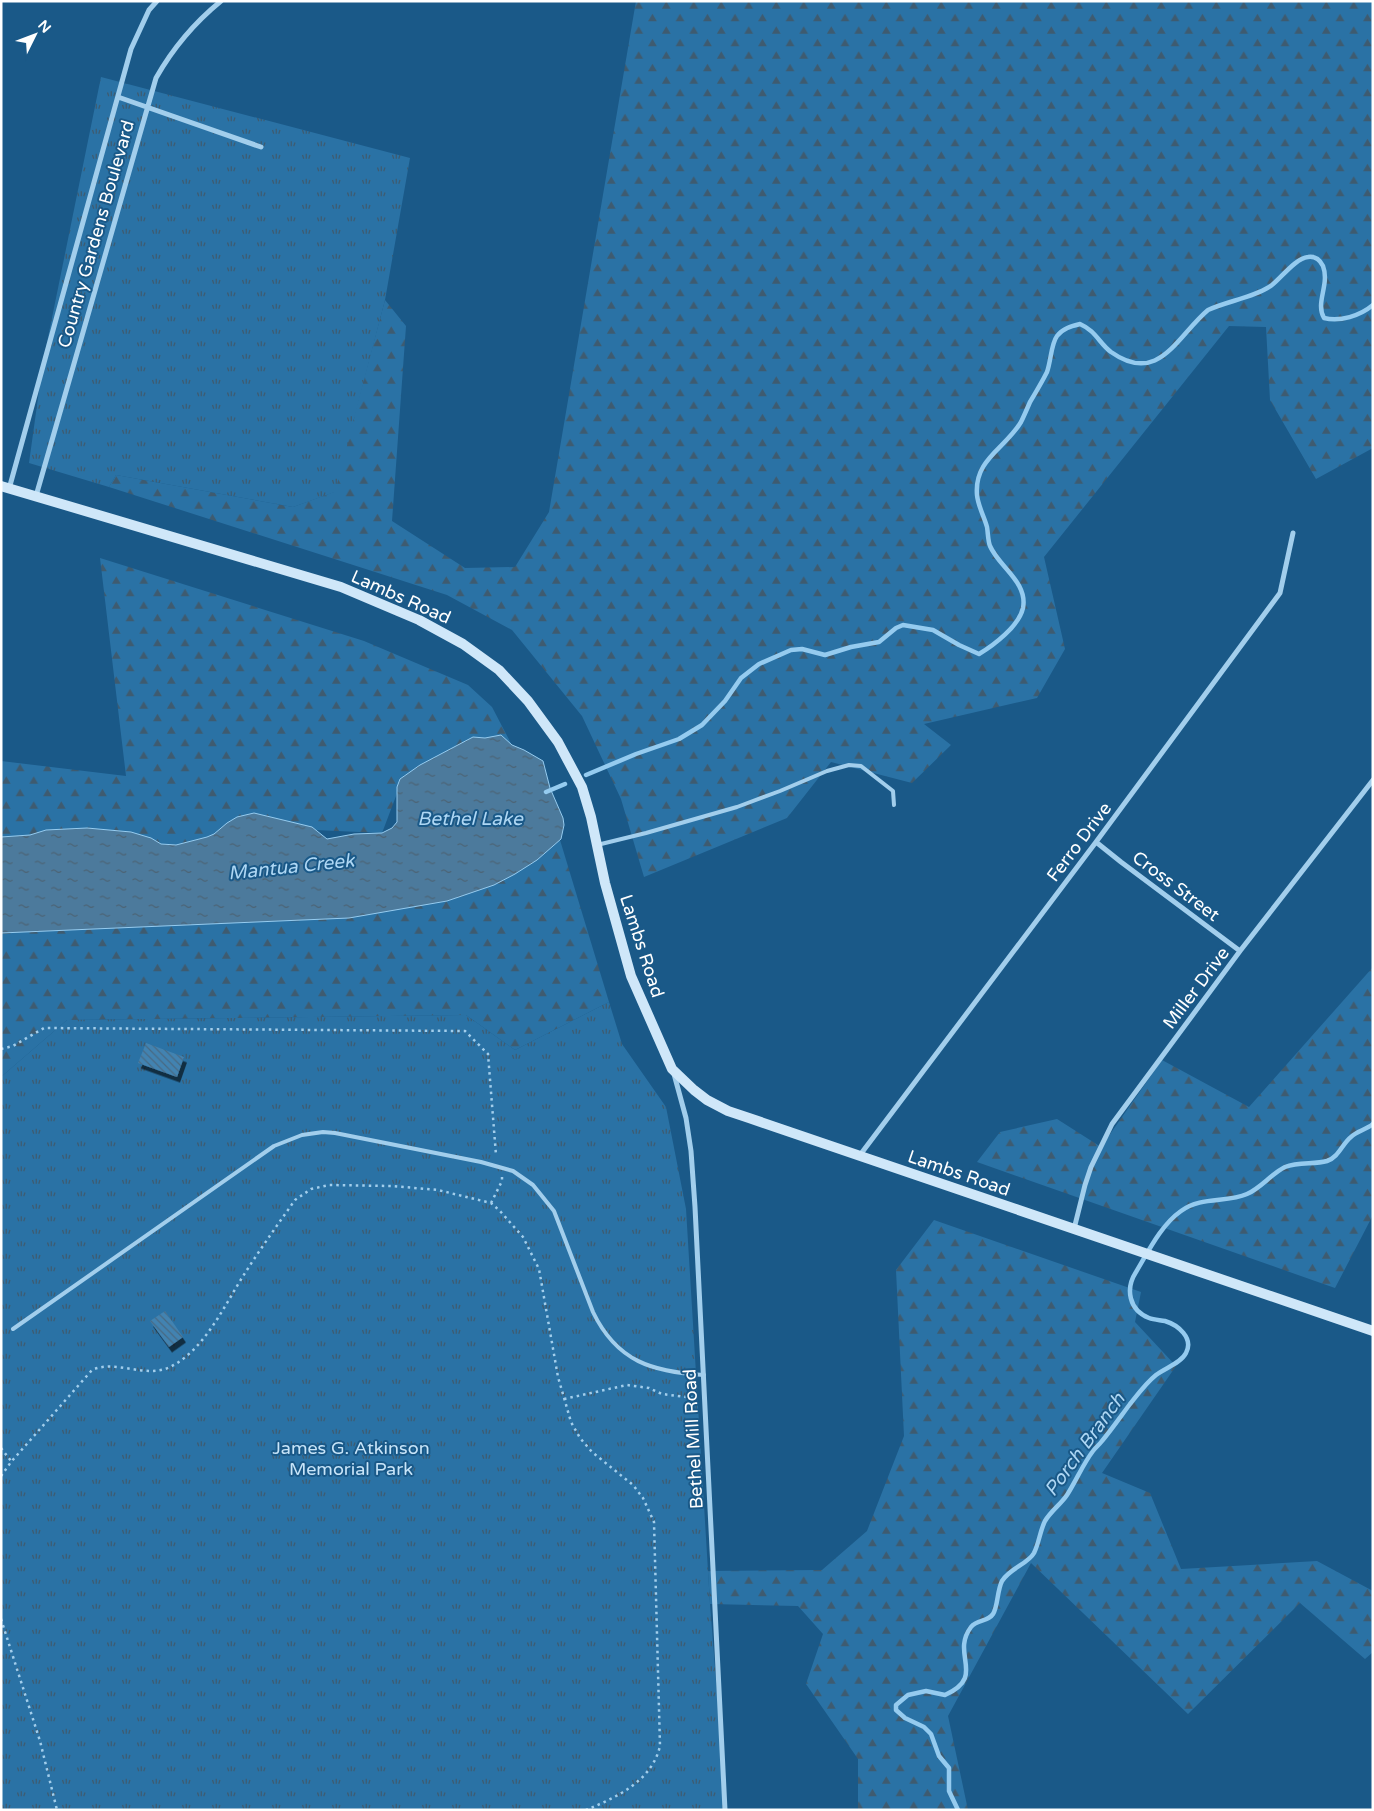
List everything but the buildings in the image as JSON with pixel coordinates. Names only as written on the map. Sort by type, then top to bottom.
[{"type":"main road","name":"Lambs Road","points":[[5,488],[341,587],[420,620],[463,644],[499,670],[528,701],[558,742],[582,788],[591,817],[605,883],[631,976],[672,1069],[707,1100],[728,1111],[1373,1331]]},
{"type":"street","name":"Country Gardens Boulevard","points":[[5,488],[131,48],[149,10],[157,1]]},
{"type":"street","name":"Country Gardens Boulevard","points":[[36,496],[156,78],[169,56],[187,33],[221,1]]},
{"type":"street","points":[[118,96],[261,147]]},
{"type":"street","name":"Ferro Drive","points":[[860,1156],[1280,593],[1293,533]]},
{"type":"street","name":"Miller Drive","points":[[1074,1230],[1091,1167],[1112,1124],[1240,951],[1373,780]]},
{"type":"street","name":"Cross Street","points":[[1096,842],[1240,951]]},
{"type":"street","name":"Bethel Mill Road","points":[[672,1069],[686,1118],[691,1152],[725,1810]]},
{"type":"lane","points":[[597,845],[737,807],[849,764],[861,766],[893,791],[894,805]]},
{"type":"lane","points":[[13,1329],[267,1150],[292,1138],[323,1132],[513,1171],[533,1185],[554,1211],[593,1312],[613,1344],[633,1359],[652,1367],[676,1373],[704,1375]]},
{"type":"path","points":[[1,1049],[13,1046],[44,1028],[465,1031],[488,1054],[495,1153],[502,1181],[492,1203]]},
{"type":"path","points":[[1,1476],[11,1462],[92,1370],[104,1366],[150,1371],[161,1370],[171,1367],[189,1354],[202,1341],[278,1224],[295,1200],[303,1193],[329,1185],[392,1186],[438,1190],[492,1203],[508,1218],[523,1237],[539,1269],[558,1378],[572,1422],[580,1438],[592,1452],[633,1485],[643,1498],[654,1522],[660,1746],[658,1756],[654,1765],[635,1784],[606,1802],[586,1810]]},
{"type":"path","points":[[564,1399],[627,1385],[638,1385],[662,1394],[705,1400]]},
{"type":"path","points":[[1,1448],[11,1462]]},
{"type":"path","points":[[1,1619],[40,1741],[57,1810]]},
{"type":"green space","points":[[636,1],[1373,1],[1373,448],[1316,479],[1270,400],[1266,327],[1229,326],[1044,557],[1065,649],[1037,698],[924,724],[951,745],[912,783],[831,762],[787,818],[644,877],[621,799],[582,716],[512,630],[447,595],[109,487],[116,475],[293,507],[334,492],[385,300],[406,326],[392,521],[465,568],[515,567],[549,512]]},
{"type":"green space","points":[[101,77],[410,158],[385,300],[335,492],[293,507],[116,475],[109,487],[29,463],[43,362]]},
{"type":"green space","points":[[100,558],[364,641],[468,685],[492,707],[516,753],[404,775],[382,833],[225,826],[349,917],[560,840],[609,1002],[515,1050],[466,1015],[67,1020],[1,1077],[1,761],[126,776]]},
{"type":"green space","points":[[1373,967],[1373,1215],[1335,1288],[977,1162],[1000,1132],[1057,1119],[1101,1147],[1162,1060],[1249,1107]]},
{"type":"green space","name":"James G. Atkinson Memorial Park","points":[[609,1002],[622,1044],[666,1107],[686,1209],[710,1604],[725,1810],[1,1810],[1,1077],[67,1020],[466,1015],[515,1050]]},
{"type":"green space","points":[[934,1220],[1141,1292],[1135,1322],[1176,1366],[1102,1473],[1150,1493],[1181,1569],[1317,1561],[1373,1591],[1373,1652],[1365,1659],[1300,1603],[1188,1714],[1031,1563],[948,1716],[968,1810],[858,1810],[858,1759],[806,1684],[823,1634],[798,1606],[710,1604],[708,1571],[822,1570],[867,1531],[904,1436],[896,1270]]},
{"type":"water","name":"Bethel Lake","points":[[501,735],[512,745],[543,761],[550,788],[563,818],[564,825],[561,839],[537,860],[494,885],[447,901],[349,918],[1,933],[1,837],[30,835],[46,830],[87,828],[131,832],[151,838],[161,844],[176,845],[207,837],[237,817],[254,813],[312,827],[327,839],[354,834],[382,833],[392,828],[397,822],[397,787],[400,779],[420,765],[473,737],[485,738]]},
{"type":"waterway","name":"Mantua Creek","points":[[586,775],[636,754],[679,739],[702,725],[725,701],[741,678],[759,664],[791,650],[802,649],[825,655],[851,647],[879,642],[896,628],[903,625],[933,630],[979,654],[992,646],[1005,634],[1021,615],[1023,599],[1017,582],[994,554],[990,546],[987,527],[977,495],[977,483],[985,463],[1021,422],[1047,372],[1055,339],[1065,329],[1080,324],[1090,330],[1111,352],[1128,361],[1142,363],[1155,361],[1166,354],[1208,310],[1265,289],[1276,282],[1294,264],[1308,257],[1317,259],[1323,266],[1325,273],[1321,306],[1324,318],[1343,319],[1362,312],[1373,305]]},
{"type":"waterway","name":"Mantua Creek","points":[[546,792],[565,784]]},
{"type":"waterway","name":"Porch Branch","points":[[958,1810],[949,1791],[949,1768],[939,1756],[931,1734],[924,1727],[905,1718],[896,1710],[896,1705],[908,1695],[926,1691],[945,1695],[957,1688],[964,1680],[966,1673],[964,1647],[966,1637],[973,1624],[991,1617],[993,1614],[1002,1581],[1034,1553],[1045,1521],[1067,1495],[1093,1451],[1139,1393],[1156,1375],[1184,1357],[1188,1342],[1183,1333],[1170,1323],[1151,1319],[1142,1314],[1137,1310],[1131,1298],[1130,1292],[1133,1279],[1150,1248],[1167,1224],[1189,1206],[1205,1201],[1239,1197],[1247,1194],[1290,1165],[1327,1161],[1335,1157],[1353,1135],[1373,1124]]}]
